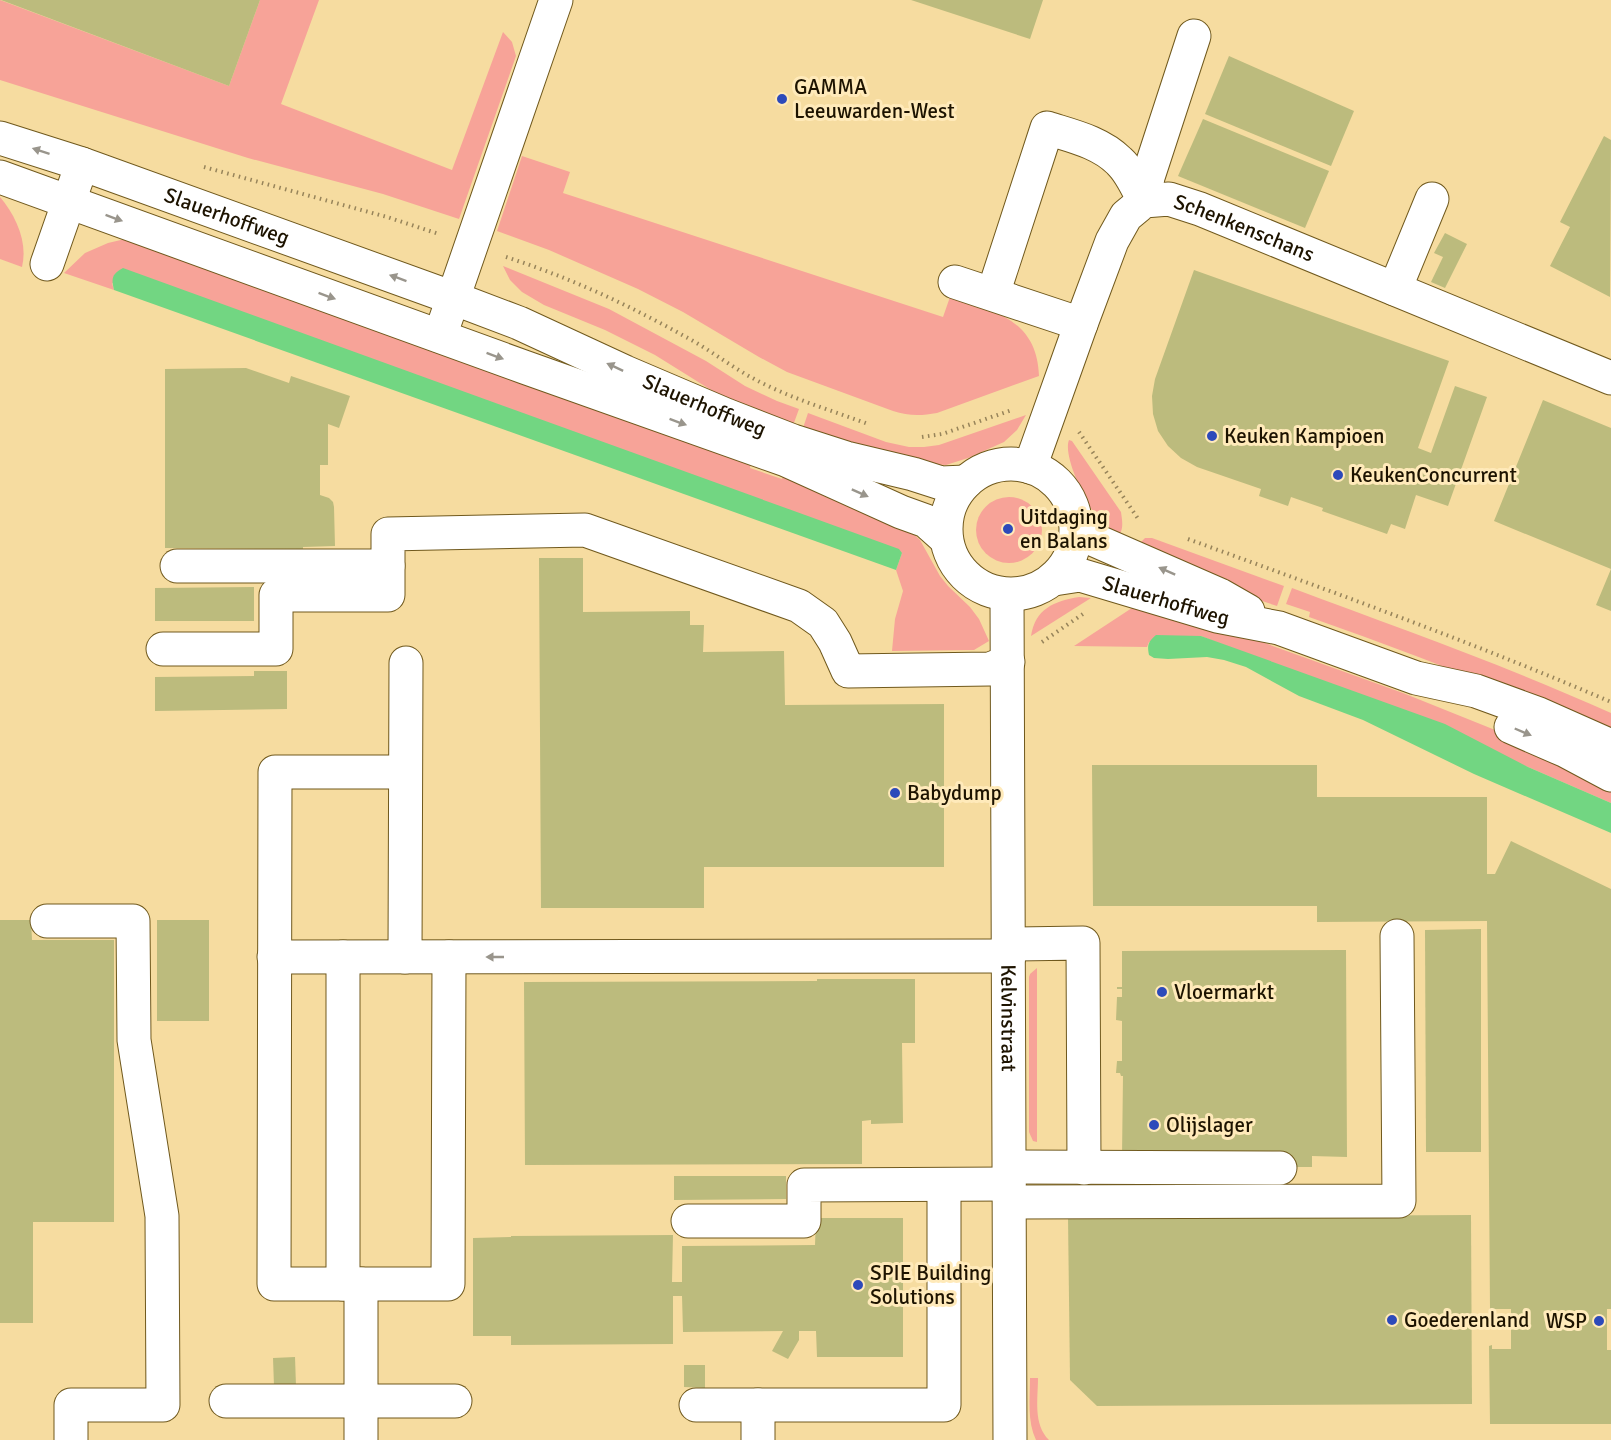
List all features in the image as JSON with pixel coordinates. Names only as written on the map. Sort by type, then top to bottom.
[{"type":"main road","points":[[440,336],[556,0]]},
{"type":"main road","points":[[1144,201],[1148,177],[1194,36]]},
{"type":"main road","points":[[993,294],[1047,128],[1102,148],[1120,161],[1144,201]]},
{"type":"main road","name":"Slauerhoffweg","points":[[0,138],[82,164],[519,323],[625,372],[793,441],[846,458],[941,483],[966,482]]},
{"type":"main road","points":[[46,264],[82,164]]},
{"type":"main road","name":"Slauerhoffweg","points":[[0,177],[786,460],[926,521],[945,538]]},
{"type":"main road","name":"Schenkenschans","points":[[1030,466],[1112,241],[1126,216],[1144,201],[1169,199],[1200,209],[1611,378]]},
{"type":"main road","points":[[1395,289],[1432,199]]},
{"type":"main road","points":[[955,282],[1081,324]]},
{"type":"main road","points":[[1013,464],[1030,466],[1047,475],[1061,488],[1071,504],[1076,522],[1076,538],[1071,553],[1064,567],[1054,579],[1040,588],[1024,594],[1007,596],[984,590],[965,577],[952,559],[945,538],[945,522],[949,507],[956,493],[980,471],[1013,464]]},
{"type":"main road","name":"Slauerhoffweg","points":[[1076,522],[1092,539],[1220,595],[1279,628]]},
{"type":"main road","points":[[163,649],[276,649],[276,595],[388,595],[388,534],[585,530],[799,606],[823,623],[835,642],[848,671],[990,669],[1008,662]]},
{"type":"main road","points":[[177,566],[388,566]]},
{"type":"main road","name":"Slauerhoffweg","points":[[1054,579],[1080,575],[1217,616],[1279,628],[1416,678],[1476,691],[1539,714],[1611,746]]},
{"type":"main road","name":"Kelvinstraat","points":[[1007,596],[1010,1440]]},
{"type":"main road","points":[[405,957],[406,663]]},
{"type":"main road","name":"Slauerhoffweg","points":[[1416,678],[1469,710],[1566,751],[1611,775]]},
{"type":"main road","points":[[405,772],[275,772],[274,1284],[448,1284],[449,957]]},
{"type":"main road","points":[[46,921],[133,921],[134,1040],[162,1216],[163,1405],[71,1405],[71,1440]]},
{"type":"main road","points":[[688,1221],[804,1221],[804,1185],[1010,1185],[1399,1201],[1397,936]]},
{"type":"main road","points":[[274,957],[541,957],[1009,950],[1083,943],[1084,1168]]},
{"type":"main road","points":[[344,957],[352,1284],[360,1341],[361,1440]]},
{"type":"main road","points":[[1010,1185],[1084,1168],[1280,1168]]},
{"type":"main road","points":[[696,1405],[944,1405],[944,1185]]},
{"type":"main road","points":[[226,1401],[455,1401]]},
{"type":"main road","points":[[758,1405],[758,1440]]},
{"type":"path","points":[[200,166],[398,220],[578,283],[686,337],[760,382],[807,402],[878,427]]},
{"type":"path","points":[[916,436],[942,434],[1029,404],[1070,421],[1083,436],[1139,521]]},
{"type":"path","points":[[1182,537],[1415,623],[1549,675],[1611,702]]},
{"type":"shaded area","points":[[0,0],[229,86],[260,0],[319,0],[281,104],[452,170],[503,32],[512,42],[516,56],[459,219],[383,194],[248,158],[0,80]]},
{"type":"shaded area","points":[[522,156],[570,172],[563,193],[943,317],[950,297],[997,313],[1022,330],[1030,342],[1036,357],[1039,376],[937,413],[915,415],[893,411],[787,372],[683,312],[638,289],[549,250],[497,231]]},
{"type":"shaded area","points":[[0,197],[16,221],[22,239],[22,267],[0,259]]},
{"type":"shaded area","points":[[125,239],[752,459],[750,468],[782,479],[785,471],[907,528],[920,540],[940,576],[979,619],[989,641],[974,650],[892,651],[895,619],[903,591],[896,570],[902,553],[112,283],[114,290],[64,273],[85,253],[108,243]]},
{"type":"shaded area","points":[[503,266],[609,309],[706,361],[745,386],[799,409],[791,431],[748,413],[655,355],[605,330],[544,305],[522,292],[510,280]]},
{"type":"shaded area","points":[[123,268],[899,549],[902,553],[896,570],[114,290],[113,277]]},
{"type":"shaded area","points":[[808,413],[886,442],[909,447],[939,445],[1026,415],[1017,430],[1004,442],[946,465],[920,464],[801,434]]},
{"type":"shaded area","points":[[1069,440],[1072,441],[1121,512],[1122,527],[1119,535],[1103,525],[1085,497],[1073,471],[1068,448]]},
{"type":"shaded area","points":[[1009,497],[1021,500],[1032,507],[1039,518],[1042,530],[1039,542],[1032,553],[1021,560],[1009,563],[997,560],[986,553],[979,542],[976,530],[979,518],[986,507],[997,500]]},
{"type":"shaded area","points":[[1145,538],[1152,538],[1284,586],[1277,606],[1250,597],[1138,545]]},
{"type":"shaded area","points":[[1292,588],[1493,663],[1611,713],[1611,735],[1461,673],[1309,617],[1310,612],[1286,604]]},
{"type":"shaded area","points":[[1079,597],[1091,598],[1031,636],[1037,619],[1047,608]]},
{"type":"shaded area","points":[[1138,604],[1215,625],[1403,693],[1525,742],[1611,785],[1611,803],[1528,767],[1201,636],[1149,642],[1147,647],[1074,646]]},
{"type":"shaded area","points":[[1156,635],[1201,636],[1445,724],[1528,767],[1611,803],[1611,833],[1474,774],[1363,720],[1299,696],[1246,667],[1207,657],[1154,658],[1149,655],[1148,646]]},
{"type":"shaded area","points":[[1037,968],[1037,1142],[1033,1141],[1029,1132],[1029,977]]},
{"type":"shaded area","points":[[1030,1378],[1038,1378],[1038,1419],[1049,1440],[1036,1440],[1033,1433]]},
{"type":"building","points":[[1,0],[260,0],[229,86]]},
{"type":"building","points":[[911,0],[1043,0],[1030,39]]},
{"type":"building","points":[[1229,56],[1354,111],[1331,166],[1205,114]]},
{"type":"building","points":[[1203,119],[1329,171],[1305,228],[1178,176]]},
{"type":"building","points":[[1604,136],[1611,140],[1610,297],[1550,266],[1570,227],[1560,222]]},
{"type":"building","points":[[1445,233],[1467,244],[1445,288],[1431,282],[1443,257],[1434,253]]},
{"type":"building","points":[[1194,270],[1449,361],[1418,448],[1431,453],[1455,386],[1487,397],[1448,506],[1416,495],[1405,529],[1391,524],[1387,534],[1322,511],[1323,508],[1291,497],[1288,506],[1259,496],[1261,489],[1197,467],[1181,458],[1168,446],[1158,431],[1153,414],[1152,396],[1155,379]]},
{"type":"building","points":[[246,368],[289,383],[291,376],[350,396],[339,428],[328,424],[328,465],[320,465],[320,495],[329,498],[334,507],[335,546],[303,547],[303,549],[165,548],[165,369]]},
{"type":"building","points":[[1543,400],[1611,428],[1611,569],[1494,521]]},
{"type":"building","points":[[539,558],[583,558],[583,612],[690,611],[690,625],[704,625],[703,652],[784,651],[785,705],[944,704],[944,867],[704,867],[704,908],[541,908]]},
{"type":"building","points":[[1611,569],[1611,611],[1596,605]]},
{"type":"building","points":[[254,587],[254,621],[155,621],[155,588]]},
{"type":"building","points":[[254,671],[287,671],[287,709],[155,711],[155,677],[254,676]]},
{"type":"building","points":[[1092,765],[1317,765],[1317,797],[1487,797],[1487,874],[1495,874],[1511,841],[1611,889],[1611,1309],[1607,1309],[1607,1350],[1611,1350],[1611,1424],[1490,1424],[1489,1346],[1492,1345],[1492,1349],[1511,1349],[1511,1309],[1490,1309],[1487,921],[1317,922],[1317,906],[1093,906]]},
{"type":"building","points":[[0,920],[31,920],[32,940],[114,940],[114,1222],[33,1222],[33,1323],[0,1323]]},
{"type":"building","points":[[157,920],[209,920],[209,1021],[157,1021]]},
{"type":"building","points":[[1481,929],[1481,1152],[1426,1152],[1425,930]]},
{"type":"building","points":[[1346,950],[1347,1157],[1312,1156],[1312,1167],[1290,1167],[1122,1156],[1123,1076],[1116,1073],[1117,1061],[1122,1061],[1122,1021],[1116,1020],[1117,997],[1122,997],[1122,989],[1117,989],[1117,987],[1122,987],[1122,951]]},
{"type":"building","points":[[817,979],[915,979],[915,1043],[902,1043],[903,1123],[871,1124],[871,1120],[862,1121],[862,1164],[525,1165],[524,982],[817,981]]},
{"type":"building","points":[[674,1176],[786,1176],[786,1199],[674,1200]]},
{"type":"building","points":[[1471,1215],[1472,1404],[1097,1406],[1070,1380],[1068,1217]]},
{"type":"building","points":[[816,1218],[903,1218],[903,1357],[817,1357],[816,1331],[799,1331],[799,1340],[788,1359],[772,1351],[783,1331],[683,1332],[682,1296],[673,1296],[673,1344],[511,1345],[511,1336],[473,1336],[473,1238],[673,1235],[672,1282],[682,1282],[682,1246],[815,1245]]},
{"type":"building","points":[[295,1357],[296,1386],[274,1386],[273,1358]]},
{"type":"building","points":[[684,1365],[705,1365],[705,1388],[684,1387]]},
{"type":"place","name":"GAMMA Leeuwarden-West","points":[[782,99]]},
{"type":"place","name":"Keuken Kampioen","points":[[1212,436]]},
{"type":"place","name":"KeukenConcurrent","points":[[1338,475]]},
{"type":"place","name":"Uitdaging en Balans","points":[[1008,529]]},
{"type":"place","name":"Babydump","points":[[895,793]]},
{"type":"place","name":"Vloermarkt","points":[[1162,992]]},
{"type":"place","name":"Olijslager","points":[[1154,1125]]},
{"type":"place","name":"SPIE Building Solutions","points":[[858,1285]]},
{"type":"place","name":"Goederenland","points":[[1392,1320]]},
{"type":"place","name":"WSP","points":[[1599,1321]]}]
